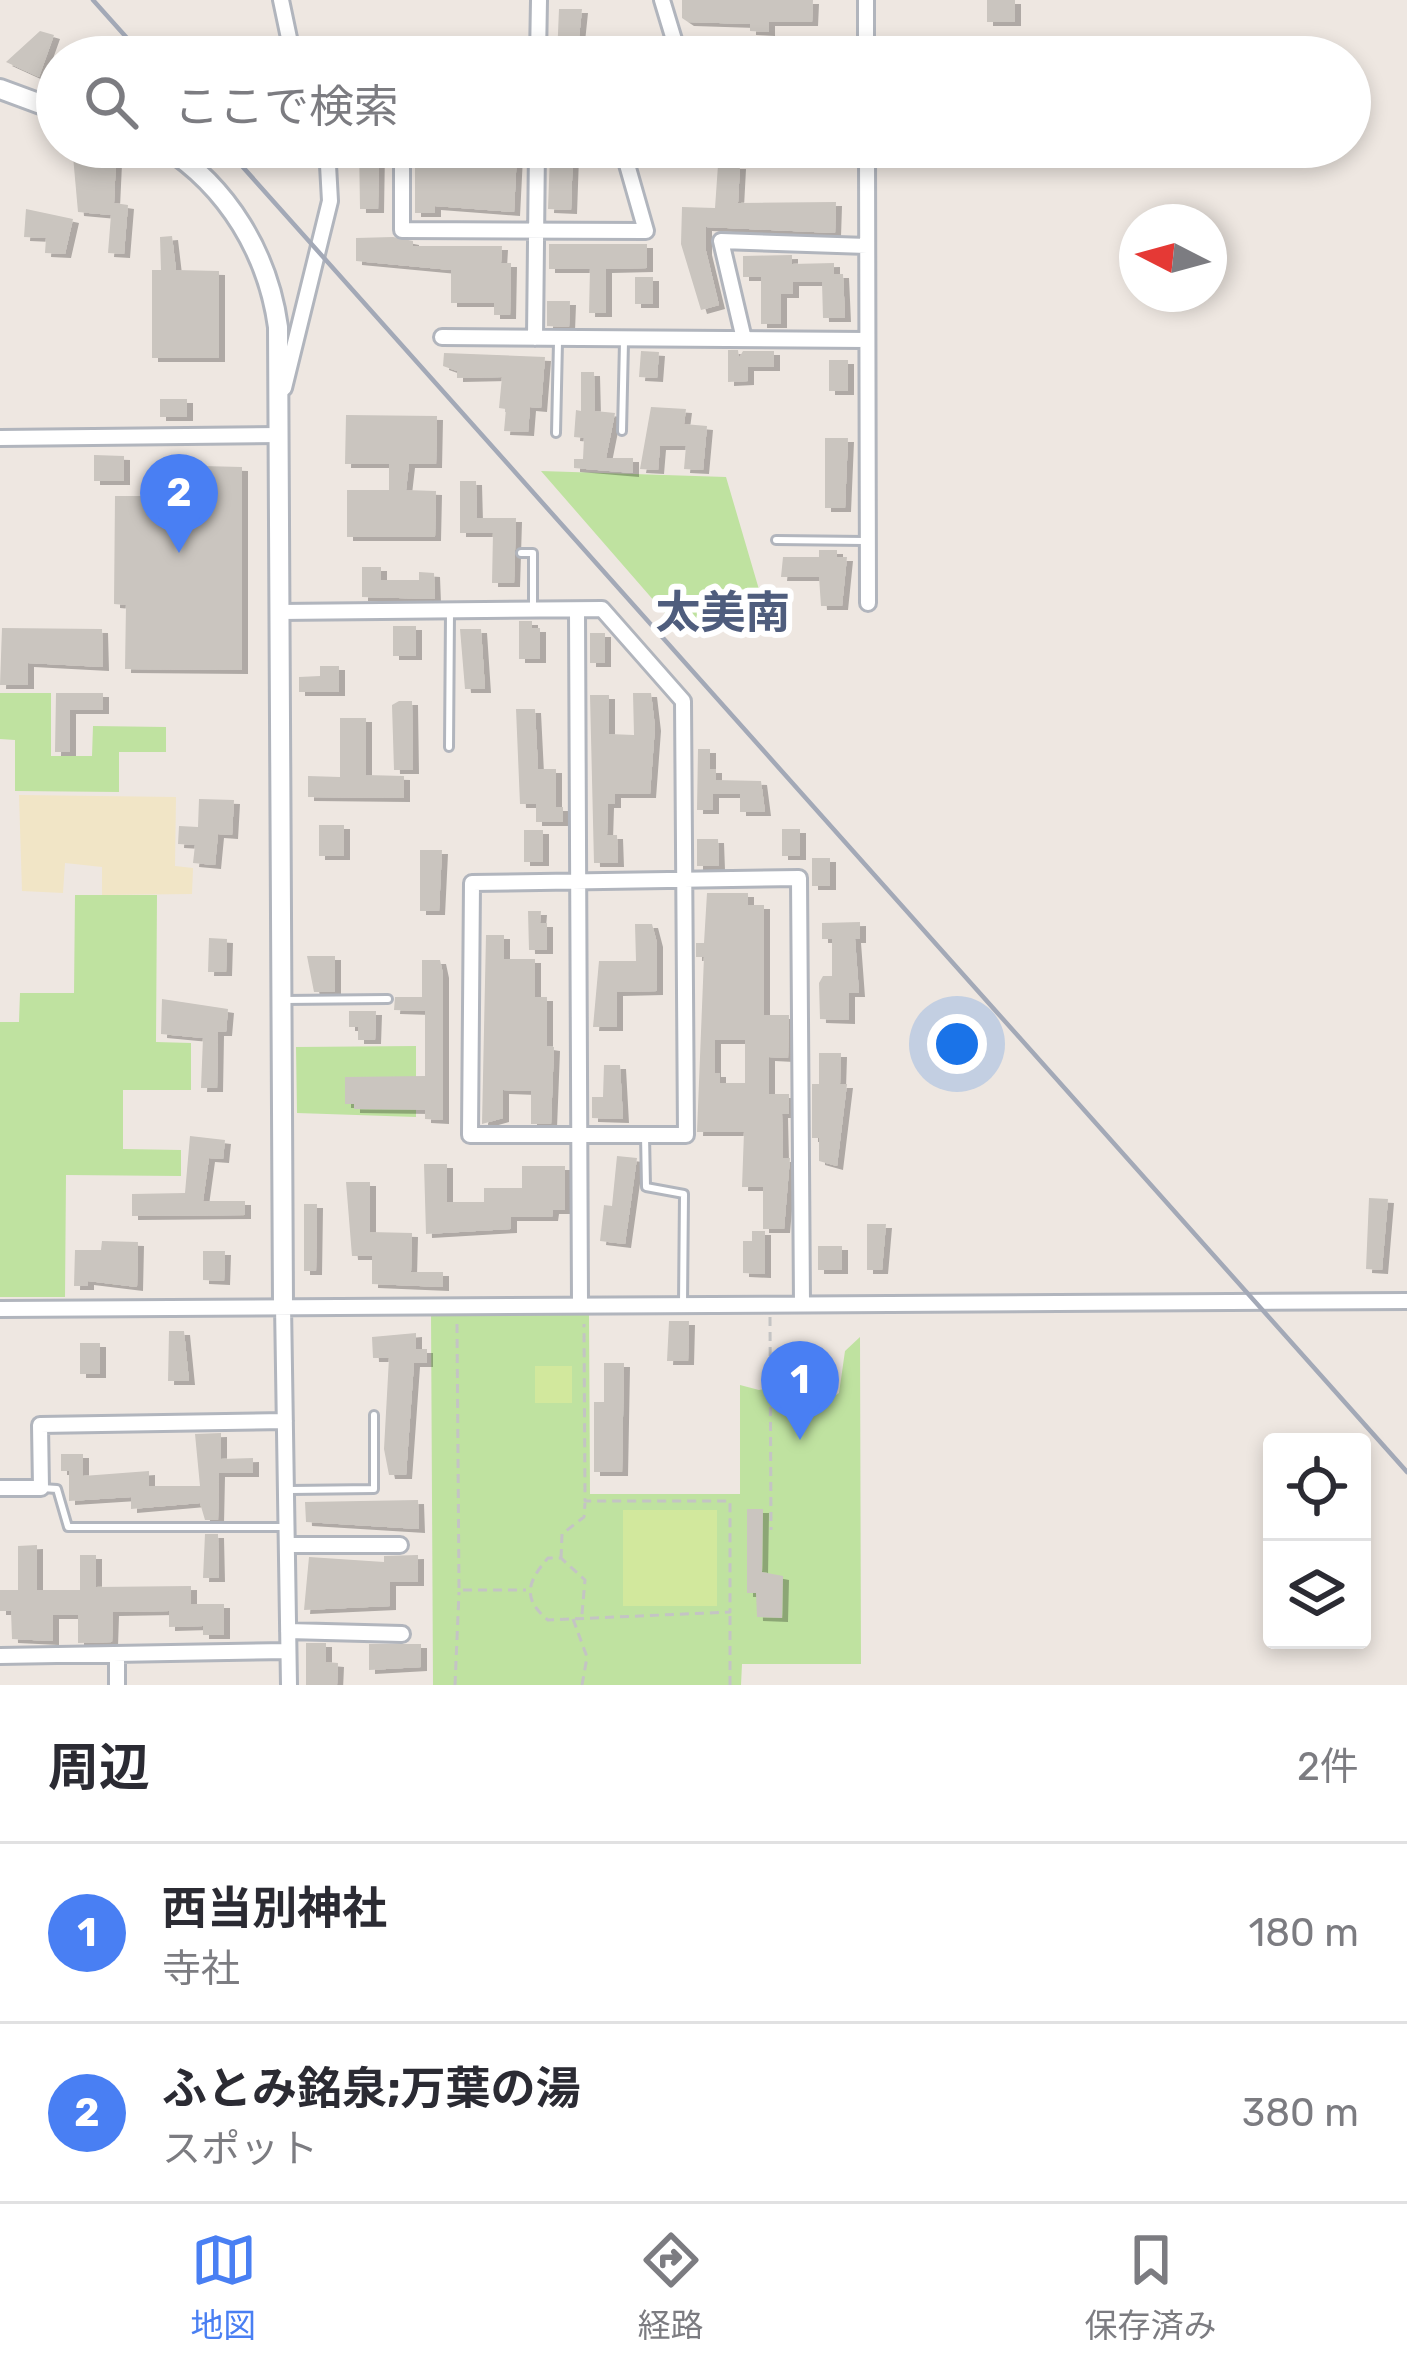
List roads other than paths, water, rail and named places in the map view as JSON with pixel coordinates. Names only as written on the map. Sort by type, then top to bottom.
[{"type":"street","points":[[281,0],[288,36]]},
{"type":"street","points":[[538,0],[538,36]]},
{"type":"street","points":[[662,0],[673,36]]},
{"type":"street","points":[[866,0],[866,36]]},
{"type":"street","points":[[0,89],[36,102]]},
{"type":"street","points":[[188,168],[222,200],[261,258],[278,327],[289,1685]]},
{"type":"street","points":[[279,425],[330,201],[328,168]]},
{"type":"street","points":[[402,168],[402,230],[646,231],[628,168]]},
{"type":"street","points":[[535,338],[537,168]]},
{"type":"street","points":[[867,168],[868,603]]},
{"type":"street","points":[[745,339],[721,241],[867,246]]},
{"type":"street","points":[[442,338],[867,340]]},
{"type":"street","points":[[0,439],[279,425]]},
{"type":"street","points":[[279,611],[602,609],[683,701],[683,878],[686,1135],[470,1135],[472,883],[683,878],[800,878],[802,1304]]},
{"type":"street","points":[[577,610],[582,1304]]},
{"type":"street","points":[[0,1310],[1407,1301]]},
{"type":"street","points":[[0,1488],[40,1488],[40,1425],[285,1421]]},
{"type":"street","points":[[286,1545],[400,1545]]},
{"type":"street","points":[[288,1631],[402,1634]]},
{"type":"street","points":[[0,1656],[288,1651]]},
{"type":"street","points":[[117,1685],[118,1654]]},
{"type":"lane","points":[[556,434],[558,338]]},
{"type":"lane","points":[[622,431],[624,339]]},
{"type":"lane","points":[[776,540],[868,541]]},
{"type":"lane","points":[[521,553],[533,553],[533,609]]},
{"type":"lane","points":[[449,747],[450,610]]},
{"type":"lane","points":[[281,1000],[388,999]]},
{"type":"lane","points":[[645,1135],[646,1187],[684,1194],[683,1304]]},
{"type":"lane","points":[[286,1490],[374,1489],[374,1415]]},
{"type":"lane","points":[[40,1488],[57,1489],[68,1527],[286,1527]]},
{"type":"railway","points":[[93,0],[125,36]]},
{"type":"railway","points":[[244,168],[1407,1472]]},
{"type":"place","name":"ふとみ銘泉;万葉の湯","points":[[179,553]]},
{"type":"place","name":"西当別神社","points":[[800,1440]]},
{"type":"district","name":"太美南","points":[[723,612]]}]
